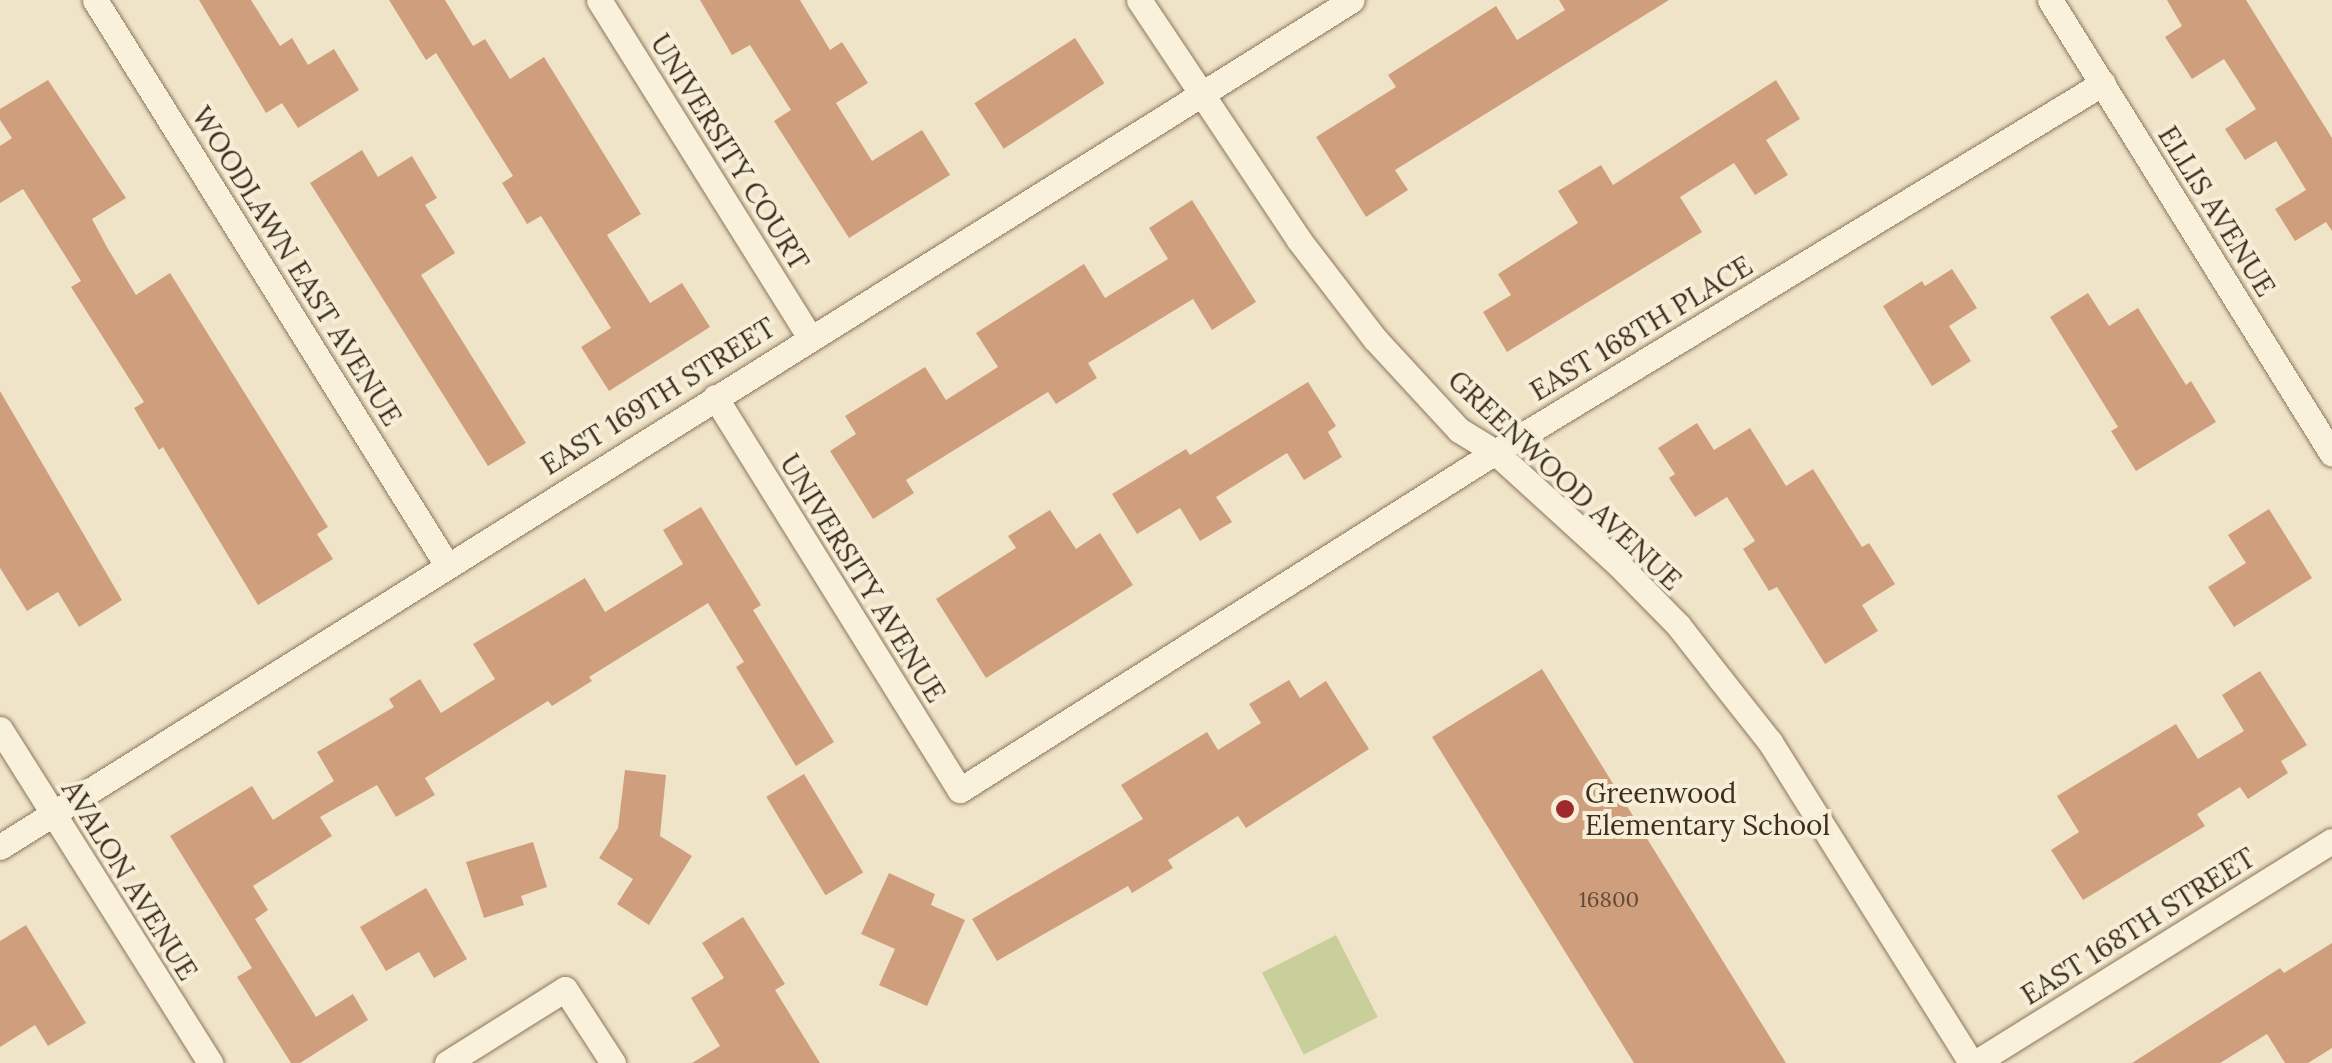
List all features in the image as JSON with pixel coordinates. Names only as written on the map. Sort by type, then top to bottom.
[{"type":"street","name":"WOODLAWN EAST AVENUE","points":[[95,0],[448,565]]},
{"type":"street","name":"UNIVERSITY COURT","points":[[599,0],[809,336]]},
{"type":"street","name":"GREENWOOD AVENUE","points":[[1139,0],[1198,94],[1299,240],[1376,339],[1458,430],[1495,452],[1678,625],[1770,742],[1973,1063]]},
{"type":"street","name":"EAST 169TH STREET","points":[[0,848],[809,336],[1352,0]]},
{"type":"street","name":"ELLIS AVENUE","points":[[2050,0],[2332,454]]},
{"type":"street","name":"EAST 168TH PLACE","points":[[960,790],[1495,452],[2104,84]]},
{"type":"street","name":"UNIVERSITY AVENUE","points":[[715,397],[960,790]]},
{"type":"street","name":"AVALON AVENUE","points":[[0,729],[210,1063]]},
{"type":"street","name":"EAST 168TH STREET","points":[[1973,1063],[2332,841]]},
{"type":"street","points":[[447,1063],[566,989],[613,1063]]},
{"type":"green space","points":[[1336,935],[1378,1017],[1304,1055],[1262,973]]},
{"type":"building","points":[[199,0],[251,0],[280,46],[292,38],[308,65],[334,49],[359,90],[298,128],[282,103],[266,113]]},
{"type":"building","points":[[389,0],[445,0],[473,46],[485,39],[510,79],[544,57],[641,214],[607,235],[650,303],[682,283],[710,327],[609,391],[581,347],[611,328],[541,216],[527,224],[502,183],[513,176],[436,53],[426,60]]},
{"type":"building","points":[[700,0],[800,0],[830,50],[842,42],[868,83],[836,103],[872,161],[922,130],[950,175],[849,238],[774,121],[791,110],[750,45],[732,55]]},
{"type":"building","points":[[1559,0],[1669,0],[1395,170],[1408,190],[1366,217],[1316,137],[1396,87],[1388,75],[1496,6],[1517,40],[1565,10]]},
{"type":"building","points":[[2167,0],[2246,0],[2332,138],[2332,231],[2326,222],[2295,241],[2275,209],[2306,190],[2276,141],[2245,160],[2225,129],[2256,109],[2224,59],[2192,79],[2165,37],[2182,26]]},
{"type":"building","points":[[1075,38],[1104,83],[1004,149],[974,103]]},
{"type":"building","points":[[48,80],[126,198],[92,219],[136,295],[170,273],[328,527],[317,534],[333,559],[258,605],[163,447],[159,450],[134,408],[144,402],[71,287],[81,281],[23,189],[0,203],[0,146],[12,138],[0,120],[0,109]]},
{"type":"building","points":[[1776,80],[1800,119],[1766,140],[1788,175],[1755,195],[1734,163],[1680,197],[1702,232],[1507,352],[1483,312],[1511,295],[1498,274],[1578,223],[1558,191],[1601,165],[1613,185]]},
{"type":"building","points":[[362,150],[378,177],[412,156],[437,198],[425,205],[455,253],[421,275],[526,443],[488,466],[310,183]]},
{"type":"building","points":[[1192,200],[1256,302],[1212,330],[1193,299],[1088,363],[1097,378],[1056,404],[1048,392],[906,480],[914,493],[873,519],[830,451],[856,434],[845,416],[925,367],[946,400],[998,367],[976,333],[1084,264],[1105,298],[1168,259],[1149,228]]},
{"type":"building","points":[[1952,269],[1977,308],[1949,326],[1971,361],[1932,386],[1883,306],[1922,281],[1925,286]]},
{"type":"building","points":[[2088,293],[2109,326],[2138,308],[2186,385],[2191,381],[2216,422],[2136,471],[2111,431],[2118,427],[2050,317]]},
{"type":"building","points":[[1308,382],[1336,426],[1328,432],[1342,457],[1304,480],[1287,453],[1216,497],[1232,522],[1200,541],[1180,508],[1137,534],[1112,494],[1186,449],[1190,455]]},
{"type":"building","points":[[0,391],[122,600],[79,627],[58,592],[27,611],[0,568]]},
{"type":"building","points":[[1697,423],[1714,450],[1750,428],[1786,486],[1813,469],[1862,547],[1869,543],[1895,584],[1862,605],[1878,631],[1825,664],[1777,587],[1769,591],[1743,549],[1755,541],[1727,497],[1695,517],[1669,478],[1675,474],[1658,448]]},
{"type":"building","points":[[701,507],[761,605],[753,610],[834,742],[796,766],[736,667],[744,662],[708,603],[589,677],[592,681],[552,706],[548,701],[425,778],[435,795],[396,817],[377,785],[320,817],[332,836],[253,886],[268,910],[255,919],[316,1017],[353,994],[368,1020],[300,1063],[291,1063],[237,977],[252,968],[170,836],[252,786],[273,820],[334,781],[317,752],[394,707],[389,699],[420,679],[441,713],[495,679],[473,644],[585,578],[605,612],[683,564],[663,530]]},
{"type":"building","points":[[2269,509],[2312,578],[2234,627],[2208,587],[2246,563],[2228,535]]},
{"type":"building","points":[[1050,510],[1076,549],[1100,533],[1133,585],[986,678],[936,599],[1016,548],[1008,536]]},
{"type":"building","points":[[1542,669],[1786,1063],[1634,1063],[1432,737]]},
{"type":"building","points":[[2260,671],[2307,745],[2281,761],[2288,773],[2248,799],[2240,787],[2197,814],[2205,826],[2083,900],[2051,850],[2079,832],[2057,796],[2176,724],[2198,759],[2244,731],[2222,695]]},
{"type":"building","points":[[1289,680],[1300,698],[1326,681],[1369,749],[1246,828],[1238,816],[1168,860],[1173,868],[1132,893],[1128,886],[997,961],[972,919],[1143,819],[1121,785],[1207,732],[1218,750],[1261,723],[1249,704]]},
{"type":"building","points":[[625,770],[666,775],[660,836],[692,856],[649,925],[617,904],[633,879],[599,858],[618,828]]},
{"type":"building","points":[[804,774],[863,873],[826,895],[766,797]]},
{"type":"building","points":[[533,842],[547,887],[521,896],[524,905],[484,918],[466,862]]},
{"type":"building","points":[[889,873],[935,894],[931,905],[965,920],[927,1006],[879,985],[895,949],[861,934]]},
{"type":"building","points":[[426,888],[467,959],[434,978],[419,952],[386,971],[360,927]]},
{"type":"building","points":[[743,917],[785,984],[775,990],[820,1063],[692,1063],[720,1046],[691,998],[724,978],[702,943]]},
{"type":"building","points":[[26,925],[86,1023],[48,1046],[35,1025],[0,1047],[0,941]]},
{"type":"building","points":[[2332,943],[2332,1048],[2308,1063],[2285,1063],[2267,1034],[2220,1063],[2132,1063],[2280,968],[2284,973]]},
{"type":"place","name":"Greenwood Elementary School","points":[[1565,809]]}]
